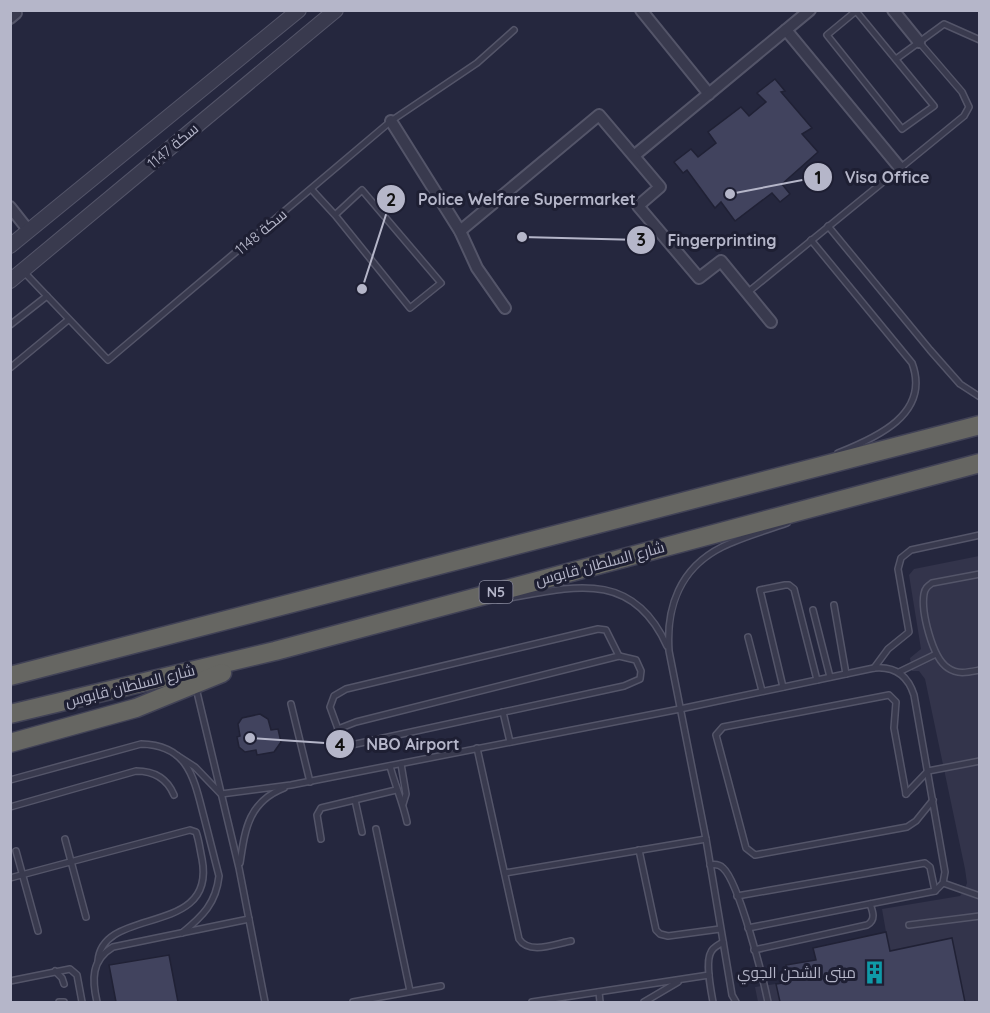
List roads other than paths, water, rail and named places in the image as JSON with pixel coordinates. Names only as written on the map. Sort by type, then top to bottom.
[{"type":"highway","points":[[10,676],[980,425]]},
{"type":"highway","name":"شارع السلطان قابوس","points":[[10,714],[275,651],[980,463]]},
{"type":"highway","points":[[10,743],[136,708],[275,651]]},
{"type":"street","points":[[10,18],[16,13],[14,10]]},
{"type":"street","name":"سكة 1147","points":[[10,246],[299,10]]},
{"type":"street","name":"سكة 1147","points":[[10,281],[336,10]]},
{"type":"street","points":[[641,10],[709,94]]},
{"type":"street","points":[[635,155],[810,10]]},
{"type":"street","points":[[893,10],[919,42]]},
{"type":"street","points":[[786,30],[900,168]]},
{"type":"street","points":[[460,231],[599,115],[660,187],[638,206],[699,278],[721,261],[771,322]]},
{"type":"street","points":[[391,121],[460,231],[477,268],[505,308]]},
{"type":"street","points":[[10,207],[29,231]]},
{"type":"lane","points":[[856,11],[896,60],[934,106],[902,129],[828,35],[856,11]]},
{"type":"lane","points":[[896,60],[944,24],[980,40]]},
{"type":"lane","name":"سكة 1148","points":[[22,271],[108,360],[391,121],[477,63],[514,30]]},
{"type":"lane","points":[[747,292],[963,116],[969,107],[962,92],[919,42]]},
{"type":"lane","points":[[312,190],[410,308],[441,283],[362,190],[335,215]]},
{"type":"lane","points":[[828,226],[960,384],[980,397]]},
{"type":"lane","points":[[784,475],[853,447],[888,429],[901,419],[909,408],[916,383],[912,363],[811,240]]},
{"type":"lane","points":[[10,325],[47,296]]},
{"type":"lane","points":[[10,368],[68,320]]},
{"type":"lane","points":[[800,519],[878,490]]},
{"type":"lane","points":[[731,1002],[732,995],[710,864],[669,651],[670,610],[678,590],[689,573],[704,558],[722,547],[789,523]]},
{"type":"lane","points":[[874,668],[888,649],[909,632],[898,569],[901,558],[911,550],[980,536]]},
{"type":"lane","points":[[980,574],[936,581],[926,588],[924,596],[925,613],[936,654],[944,666],[961,672],[980,670]]},
{"type":"lane","points":[[783,687],[760,590],[785,585],[794,589],[817,680]]},
{"type":"lane","points":[[491,601],[571,588],[592,587],[613,591],[632,600],[648,614],[661,631],[669,651]]},
{"type":"lane","points":[[412,615],[480,603]]},
{"type":"lane","points":[[834,605],[846,674]]},
{"type":"lane","points":[[813,610],[830,677]]},
{"type":"lane","points":[[338,729],[356,722],[619,656],[636,660],[641,671],[640,680],[624,686],[342,747],[338,746],[336,741],[338,729],[330,707],[334,696],[346,689],[598,629],[606,630],[619,656]]},
{"type":"lane","points":[[748,637],[762,691]]},
{"type":"lane","points":[[899,672],[936,654]]},
{"type":"lane","points":[[221,794],[310,782],[874,668],[899,672],[906,678],[914,695],[945,872],[944,883],[935,891],[748,928]]},
{"type":"lane","points":[[195,684],[239,868],[265,1002]]},
{"type":"lane","points":[[933,800],[916,821],[907,826],[759,855],[751,854],[746,848],[716,738],[720,729],[885,695],[892,697],[896,702],[894,728],[906,794],[928,771],[980,761]]},
{"type":"lane","points":[[291,704],[310,782]]},
{"type":"lane","points":[[502,712],[510,742]]},
{"type":"lane","points":[[10,780],[141,744],[161,746],[178,756],[195,767],[221,794]]},
{"type":"lane","points":[[477,748],[521,943],[533,948],[571,941]]},
{"type":"lane","points":[[178,756],[185,763],[195,781],[219,876],[209,908],[182,933]]},
{"type":"lane","points":[[400,764],[405,792],[403,804]]},
{"type":"lane","points":[[390,766],[396,790],[403,804],[406,822]]},
{"type":"lane","points":[[10,807],[136,771],[160,776],[166,781],[174,795]]},
{"type":"lane","points":[[239,868],[246,827],[254,811],[273,792],[291,785]]},
{"type":"lane","points":[[321,839],[317,815],[319,810],[396,790]]},
{"type":"lane","points":[[355,800],[362,832]]},
{"type":"lane","points":[[376,828],[410,992]]},
{"type":"lane","points":[[10,878],[190,830],[197,834],[204,875],[201,889],[194,900],[183,908],[113,935],[103,943],[93,981],[97,1002]]},
{"type":"lane","points":[[65,838],[86,917]]},
{"type":"lane","points":[[505,873],[705,839]]},
{"type":"lane","points":[[639,850],[656,930],[660,934],[668,936],[720,929]]},
{"type":"lane","points":[[16,851],[38,931]]},
{"type":"lane","points":[[737,896],[925,863],[930,867],[935,891]]},
{"type":"lane","points":[[710,864],[718,865],[725,870],[737,896],[768,1002]]},
{"type":"lane","points":[[944,883],[980,896]]},
{"type":"lane","points":[[754,950],[867,925],[873,917],[870,904]]},
{"type":"lane","points":[[909,925],[980,916]]},
{"type":"lane","points":[[98,961],[107,951],[120,945],[249,919]]},
{"type":"lane","points":[[713,1002],[709,975],[711,951],[723,942]]},
{"type":"lane","points":[[10,981],[66,969],[75,973],[82,1002]]},
{"type":"lane","points":[[55,971],[64,984]]},
{"type":"lane","points":[[532,1002],[709,975]]},
{"type":"lane","points":[[644,1002],[682,979]]},
{"type":"lane","points":[[353,1002],[441,986]]},
{"type":"lane","points":[[599,993],[600,1002]]},
{"type":"lane","points":[[732,995],[736,1002]]},
{"type":"place","name":"Visa Office","points":[[730,194]]},
{"type":"place","name":"Fingerprinting","points":[[522,237]]},
{"type":"place","name":"Police Welfare Supermarket","points":[[362,289]]},
{"type":"place","name":"NBO Airport","points":[[250,738]]},
{"type":"place","name":"مبنى الشحن الجوي","points":[[874,973]]}]
